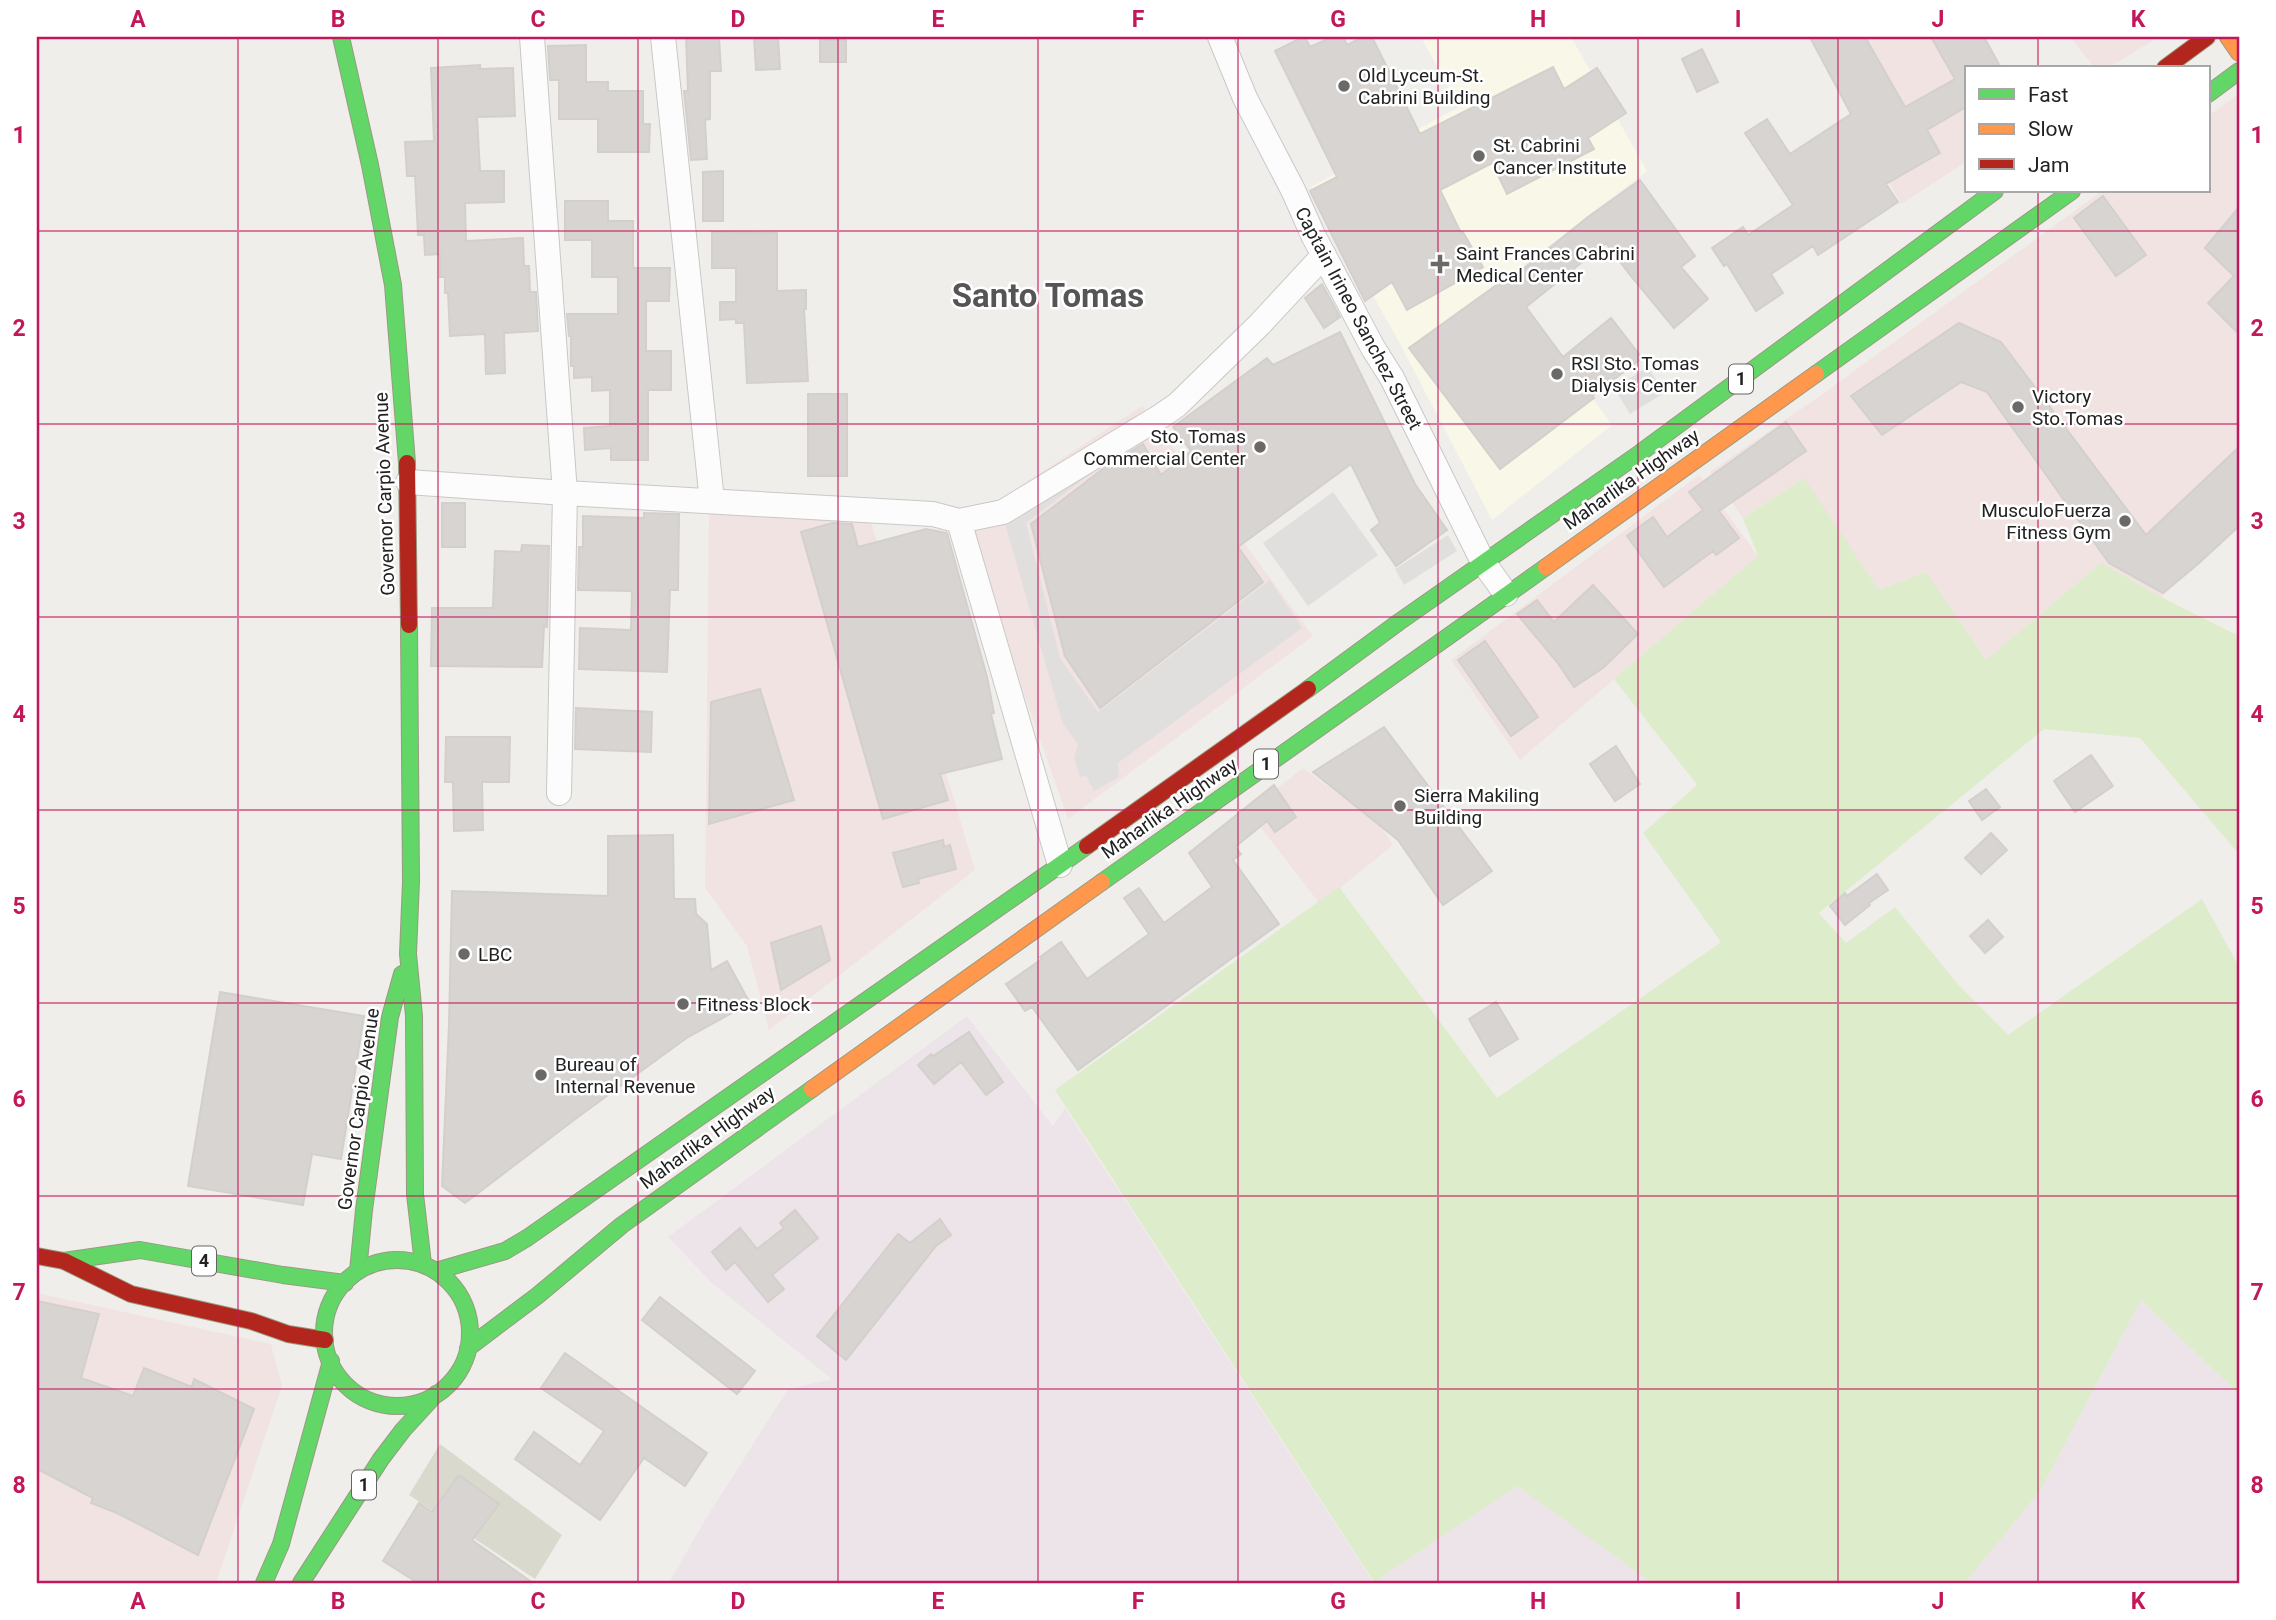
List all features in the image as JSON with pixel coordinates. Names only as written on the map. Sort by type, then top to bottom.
[{"type":"main road","name":"Governor Carpio Avenue","points":[[341,37],[370,165],[393,285],[408,482],[411,881],[408,954],[414,1016],[415,1194],[429,1268]]},
{"type":"main road","points":[[2168,66],[2207,37]]},
{"type":"main road","points":[[2228,37],[2239,52]]},
{"type":"main road","points":[[2210,93],[2239,71]]},
{"type":"main road","name":"Maharlika Highway","points":[[429,1268],[505,1251],[527,1238],[1060,866],[1483,562],[1640,453],[1994,192]]},
{"type":"main road","name":"Maharlika Highway","points":[[468,1348],[537,1296],[622,1225],[2071,192]]},
{"type":"main road","name":"Governor Carpio Avenue","points":[[358,1271],[390,1017],[408,954]]},
{"type":"main road","name":"4","points":[[64,1261],[140,1250],[345,1283]]},
{"type":"main road","name":"4","points":[[37,1256],[64,1261],[131,1294],[251,1321],[288,1335],[325,1340]]},
{"type":"main road","name":"1","points":[[301,1583],[380,1459],[403,1430],[456,1376],[468,1348],[469,1325],[464,1304],[451,1284],[429,1268],[407,1260],[391,1260],[358,1271],[345,1283],[328,1309],[325,1340],[331,1361],[347,1386],[382,1404],[417,1403],[436,1394]]},
{"type":"main road","points":[[264,1583],[281,1544],[331,1361]]},
{"type":"street","points":[[532,37],[565,494],[559,793]]},
{"type":"street","points":[[663,37],[712,501]]},
{"type":"street","name":"Captain Irineo Sanchez Street","points":[[1220,37],[1245,98],[1324,255],[1373,348],[1392,378],[1483,562],[1506,594]]},
{"type":"street","points":[[408,482],[565,494],[933,514],[959,521],[1003,512],[1177,405],[1260,324],[1324,255]]},
{"type":"street","points":[[959,521],[1060,866]]},
{"type":"shaded area","name":"Saint Frances Cabrini Medical Center","points":[[1421,37],[1571,37],[1647,171],[1505,279],[1612,425],[1492,520],[1397,338],[1311,187],[1459,107]]},
{"type":"shaded area","points":[[1808,37],[1984,37],[2000,66],[1965,66],[1965,163],[1901,204]]},
{"type":"shaded area","points":[[2070,37],[2159,37],[2111,66],[2093,66]]},
{"type":"shaded area","points":[[2239,94],[2239,528],[2161,597],[2101,563],[1986,660],[1926,572],[1879,590],[1804,479],[1743,518],[1710,472],[1817,398],[2101,192],[2210,192],[2210,115]]},
{"type":"shaded area","points":[[1648,367],[1664,393],[1630,414],[1614,388]]},
{"type":"shaded area","points":[[1142,406],[1313,636],[1068,819],[964,523]]},
{"type":"shaded area","points":[[1133,417],[1146,432],[1026,523],[1060,658],[1098,712],[1270,580],[1302,628],[1118,763],[1119,777],[1094,791],[1086,776],[1080,777],[1074,758],[1078,744],[1063,724],[999,503]]},
{"type":"shaded area","points":[[1699,475],[1758,556],[1520,760],[1451,660]]},
{"type":"shaded area","points":[[1333,492],[1378,555],[1308,606],[1263,543]]},
{"type":"shaded area","points":[[709,508],[869,515],[975,870],[769,1030],[747,946],[705,888]]},
{"type":"shaded area","points":[[1448,535],[1457,551],[1404,585],[1395,569]]},
{"type":"shaded area","points":[[1303,768],[1381,826],[1393,845],[1320,904],[1248,811]]},
{"type":"shaded area","points":[[967,1016],[1053,1126],[1065,1108],[1373,1582],[1517,1486],[1652,1583],[669,1583],[705,1520],[788,1389],[832,1379],[712,1283],[668,1237]]},
{"type":"shaded area","points":[[37,1293],[271,1344],[282,1386],[216,1583],[37,1583]]},
{"type":"shaded area","points":[[2141,1300],[2239,1394],[2239,1583],[1965,1583],[2040,1491]]},
{"type":"shaded area","points":[[440,1444],[562,1535],[535,1579],[409,1495]]},
{"type":"green space","points":[[1804,478],[1879,590],[1926,572],[1986,660],[2101,563],[2239,636],[2238,853],[2140,738],[2044,729],[1819,913],[1846,943],[1895,907],[1956,982],[2008,1035],[2202,899],[2239,967],[2239,1394],[2141,1300],[2040,1491],[1965,1583],[1652,1583],[1517,1486],[1374,1582],[1055,1090],[1339,887],[1497,1098],[1721,942],[1643,833],[1697,785],[1614,679],[1758,556],[1743,518]]},
{"type":"building","points":[[686,37],[719,37],[721,71],[710,71],[710,119],[705,120],[707,159],[691,160],[684,91],[688,91]]},
{"type":"building","points":[[754,37],[778,37],[780,69],[756,70]]},
{"type":"building","points":[[1303,37],[1310,47],[1332,37],[1343,37],[1347,45],[1363,37],[1372,37],[1420,134],[1553,67],[1564,89],[1597,68],[1626,113],[1588,138],[1594,149],[1507,194],[1492,163],[1440,190],[1461,233],[1463,232],[1483,267],[1407,310],[1392,282],[1365,301],[1310,191],[1337,177],[1275,51]]},
{"type":"building","points":[[1810,37],[1865,37],[1905,107],[1955,79],[1931,37],[1984,37],[2000,66],[1965,66],[1965,108],[1927,130],[1940,153],[1886,184],[1898,202],[1818,255],[1813,246],[1771,274],[1783,293],[1756,311],[1727,264],[1724,266],[1712,248],[1743,227],[1748,235],[1793,205],[1745,133],[1767,119],[1790,154],[1851,114]]},
{"type":"building","points":[[820,40],[846,40],[846,62],[820,62]]},
{"type":"building","points":[[586,45],[586,82],[608,82],[608,91],[643,91],[643,124],[650,124],[649,152],[598,152],[598,119],[559,119],[559,80],[550,80],[548,46]]},
{"type":"building","points":[[1702,49],[1718,82],[1697,92],[1682,59]]},
{"type":"building","points":[[480,65],[480,69],[513,68],[515,116],[477,117],[480,171],[504,171],[504,202],[465,203],[466,241],[523,238],[524,266],[529,266],[530,292],[536,292],[538,331],[504,333],[505,373],[486,374],[485,334],[450,336],[448,293],[445,293],[445,277],[440,277],[440,254],[425,255],[424,235],[418,235],[415,176],[407,176],[405,142],[434,141],[431,68]]},
{"type":"building","points":[[723,171],[723,221],[703,221],[703,172]]},
{"type":"building","points":[[1640,180],[1695,256],[1681,267],[1708,299],[1674,328],[1606,243],[1526,307],[1563,357],[1611,318],[1642,358],[1500,469],[1409,348],[1505,279],[1507,282],[1588,217]]},
{"type":"building","points":[[2103,196],[2146,255],[2116,276],[2074,218]]},
{"type":"building","points":[[565,201],[608,201],[608,221],[633,221],[633,268],[670,268],[669,301],[646,301],[646,351],[671,351],[671,390],[648,390],[648,460],[611,460],[611,448],[585,450],[584,428],[610,426],[610,390],[592,391],[592,377],[574,378],[567,314],[618,314],[618,277],[592,277],[592,240],[565,240]]},
{"type":"building","points":[[2239,207],[2239,334],[2208,303],[2234,276],[2205,248]]},
{"type":"building","points":[[712,232],[777,233],[777,291],[806,290],[804,309],[808,381],[747,383],[744,323],[736,323],[736,319],[720,320],[720,302],[736,302],[736,268],[712,268]]},
{"type":"building","points":[[1322,284],[1340,317],[1324,328],[1305,298]]},
{"type":"building","points":[[1959,323],[2001,342],[2146,535],[2239,447],[2239,526],[2163,593],[2109,563],[1987,392],[1961,382],[1882,435],[1851,396]]},
{"type":"building","points":[[1340,332],[1415,484],[1447,530],[1396,566],[1371,530],[1380,523],[1351,464],[1238,547],[1263,582],[1100,708],[1065,656],[1031,524],[1104,468],[1143,444],[1161,475],[1191,451],[1173,427],[1267,358],[1273,365]]},
{"type":"building","points":[[808,394],[847,394],[847,476],[808,476]]},
{"type":"building","points":[[1786,422],[1806,451],[1719,511],[1739,538],[1716,555],[1713,551],[1664,587],[1627,536],[1653,517],[1667,537],[1703,510],[1689,492]]},
{"type":"building","points":[[442,503],[465,503],[465,547],[442,547]]},
{"type":"building","points":[[644,513],[679,514],[678,590],[670,590],[667,672],[579,669],[580,628],[631,630],[632,591],[578,590],[583,516],[644,518]]},
{"type":"building","points":[[832,523],[852,524],[858,547],[926,529],[947,533],[987,677],[994,713],[991,714],[1002,759],[940,774],[948,800],[883,819],[801,532]]},
{"type":"building","points":[[522,545],[549,546],[547,627],[544,626],[542,667],[431,666],[432,608],[493,608],[495,551],[521,552]]},
{"type":"building","points":[[1593,585],[1638,634],[1603,668],[1574,687],[1517,614],[1537,600],[1554,622]]},
{"type":"building","points":[[1485,641],[1538,717],[1511,736],[1458,660]]},
{"type":"building","points":[[760,689],[794,800],[709,824],[711,702]]},
{"type":"building","points":[[576,708],[652,712],[651,752],[575,749]]},
{"type":"building","name":"Sierra Makiling Building","points":[[1384,727],[1492,871],[1443,905],[1398,840],[1313,772]]},
{"type":"building","points":[[446,737],[510,737],[509,782],[482,782],[483,830],[454,831],[453,782],[445,782]]},
{"type":"building","points":[[1616,746],[1640,784],[1615,801],[1590,764]]},
{"type":"building","points":[[2091,755],[2113,786],[2075,812],[2054,781]]},
{"type":"building","points":[[1274,785],[1296,817],[1275,832],[1267,821],[1235,847],[1241,854],[1233,860],[1279,924],[1078,1070],[1032,1007],[1025,1011],[1006,984],[1061,942],[1087,979],[1149,934],[1124,898],[1139,888],[1164,923],[1212,887],[1189,853]]},
{"type":"building","points":[[1986,789],[2000,807],[1982,820],[1969,801]]},
{"type":"building","points":[[1991,833],[2007,850],[1981,874],[1965,858]]},
{"type":"building","points":[[673,835],[674,899],[695,899],[696,914],[707,924],[711,970],[727,961],[750,1003],[688,1037],[465,1203],[442,1186],[452,891],[608,896],[608,836]]},
{"type":"building","points":[[943,840],[944,847],[950,845],[956,869],[918,879],[919,883],[903,887],[893,853]]},
{"type":"building","points":[[1877,874],[1888,890],[1845,925],[1830,906],[1845,893],[1847,896]]},
{"type":"building","points":[[1988,920],[2003,937],[1985,953],[1970,936]]},
{"type":"building","points":[[821,926],[830,960],[781,990],[771,943]]},
{"type":"building","points":[[220,992],[364,1016],[341,1159],[312,1154],[303,1205],[188,1186]]},
{"type":"building","points":[[1496,1002],[1518,1039],[1490,1056],[1469,1019]]},
{"type":"building","points":[[969,1032],[1003,1082],[986,1095],[961,1062],[934,1084],[918,1065],[931,1054],[933,1056]]},
{"type":"building","points":[[795,1210],[818,1238],[772,1275],[784,1289],[768,1302],[735,1262],[726,1270],[712,1252],[740,1228],[757,1249],[784,1228],[780,1223]]},
{"type":"building","points":[[940,1219],[951,1235],[936,1246],[846,1360],[817,1336],[898,1234],[910,1243]]},
{"type":"building","points":[[660,1297],[755,1371],[737,1394],[642,1320]]},
{"type":"building","points":[[37,1301],[99,1314],[81,1378],[133,1396],[144,1368],[192,1387],[194,1379],[254,1409],[198,1555],[117,1513],[91,1503],[93,1498],[37,1469]]},
{"type":"building","points":[[565,1353],[707,1453],[685,1486],[644,1458],[600,1520],[515,1459],[534,1432],[580,1465],[604,1431],[541,1388]]},
{"type":"building","points":[[459,1475],[499,1504],[472,1540],[533,1583],[418,1583],[383,1561],[419,1503],[432,1512]]},
{"type":"traffic: fast","points":[[341,37],[370,165],[393,285],[407,463]]},
{"type":"traffic: fast","points":[[2210,93],[2239,71]]},
{"type":"traffic: fast","points":[[1308,689],[1640,453],[1994,192]]},
{"type":"traffic: fast","points":[[1816,374],[2071,192]]},
{"type":"traffic: fast","points":[[1102,882],[1546,567]]},
{"type":"traffic: fast","points":[[409,625],[411,881],[408,954],[414,1016],[415,1194],[423,1264]]},
{"type":"traffic: fast","points":[[436,1271],[505,1251],[527,1238],[1087,846]]},
{"type":"traffic: fast","points":[[358,1271],[390,1017],[402,974]]},
{"type":"traffic: fast","points":[[468,1348],[537,1296],[622,1225],[812,1089]]},
{"type":"traffic: fast","points":[[64,1261],[140,1250],[345,1283]]},
{"type":"traffic: fast","points":[[397,1260],[425,1266],[448,1282],[464,1305],[470,1333],[464,1361],[448,1384],[425,1400],[397,1406],[369,1400],[346,1384],[330,1361],[324,1333],[330,1305],[346,1282],[369,1266],[397,1260]]},
{"type":"traffic: fast","points":[[264,1583],[281,1544],[331,1361]]},
{"type":"traffic: fast","points":[[301,1583],[381,1459],[436,1394]]},
{"type":"traffic: slow","points":[[2228,37],[2239,53]]},
{"type":"traffic: slow","points":[[1546,567],[1816,374]]},
{"type":"traffic: slow","points":[[812,1089],[1102,882]]},
{"type":"traffic: jam","points":[[2168,66],[2207,37]]},
{"type":"traffic: jam","points":[[407,463],[409,625]]},
{"type":"traffic: jam","points":[[1087,846],[1308,689]]},
{"type":"traffic: jam","points":[[37,1256],[64,1261],[131,1294],[251,1321],[288,1334],[325,1340]]},
{"type":"place","name":"Old Lyceum-St. Cabrini Building","points":[[1344,86]]},
{"type":"place","name":"St. Cabrini Cancer Institute","points":[[1479,156]]},
{"type":"place","name":"Saint Frances Cabrini Medical Center","points":[[1440,264]]},
{"type":"place","name":"RSI Sto. Tomas Dialysis Center","points":[[1557,374]]},
{"type":"place","name":"Victory Sto.Tomas","points":[[2018,407]]},
{"type":"place","name":"Sto. Tomas Commercial Center","points":[[1260,447]]},
{"type":"place","name":"MusculoFuerza Fitness Gym","points":[[2125,521]]},
{"type":"place","name":"Sierra Makiling Building","points":[[1400,806]]},
{"type":"place","name":"LBC","points":[[464,954]]},
{"type":"place","name":"Fitness Block","points":[[683,1004]]},
{"type":"place","name":"Bureau of Internal Revenue","points":[[541,1075]]},
{"type":"district","name":"Santo Tomas","points":[[1048,295]]}]
